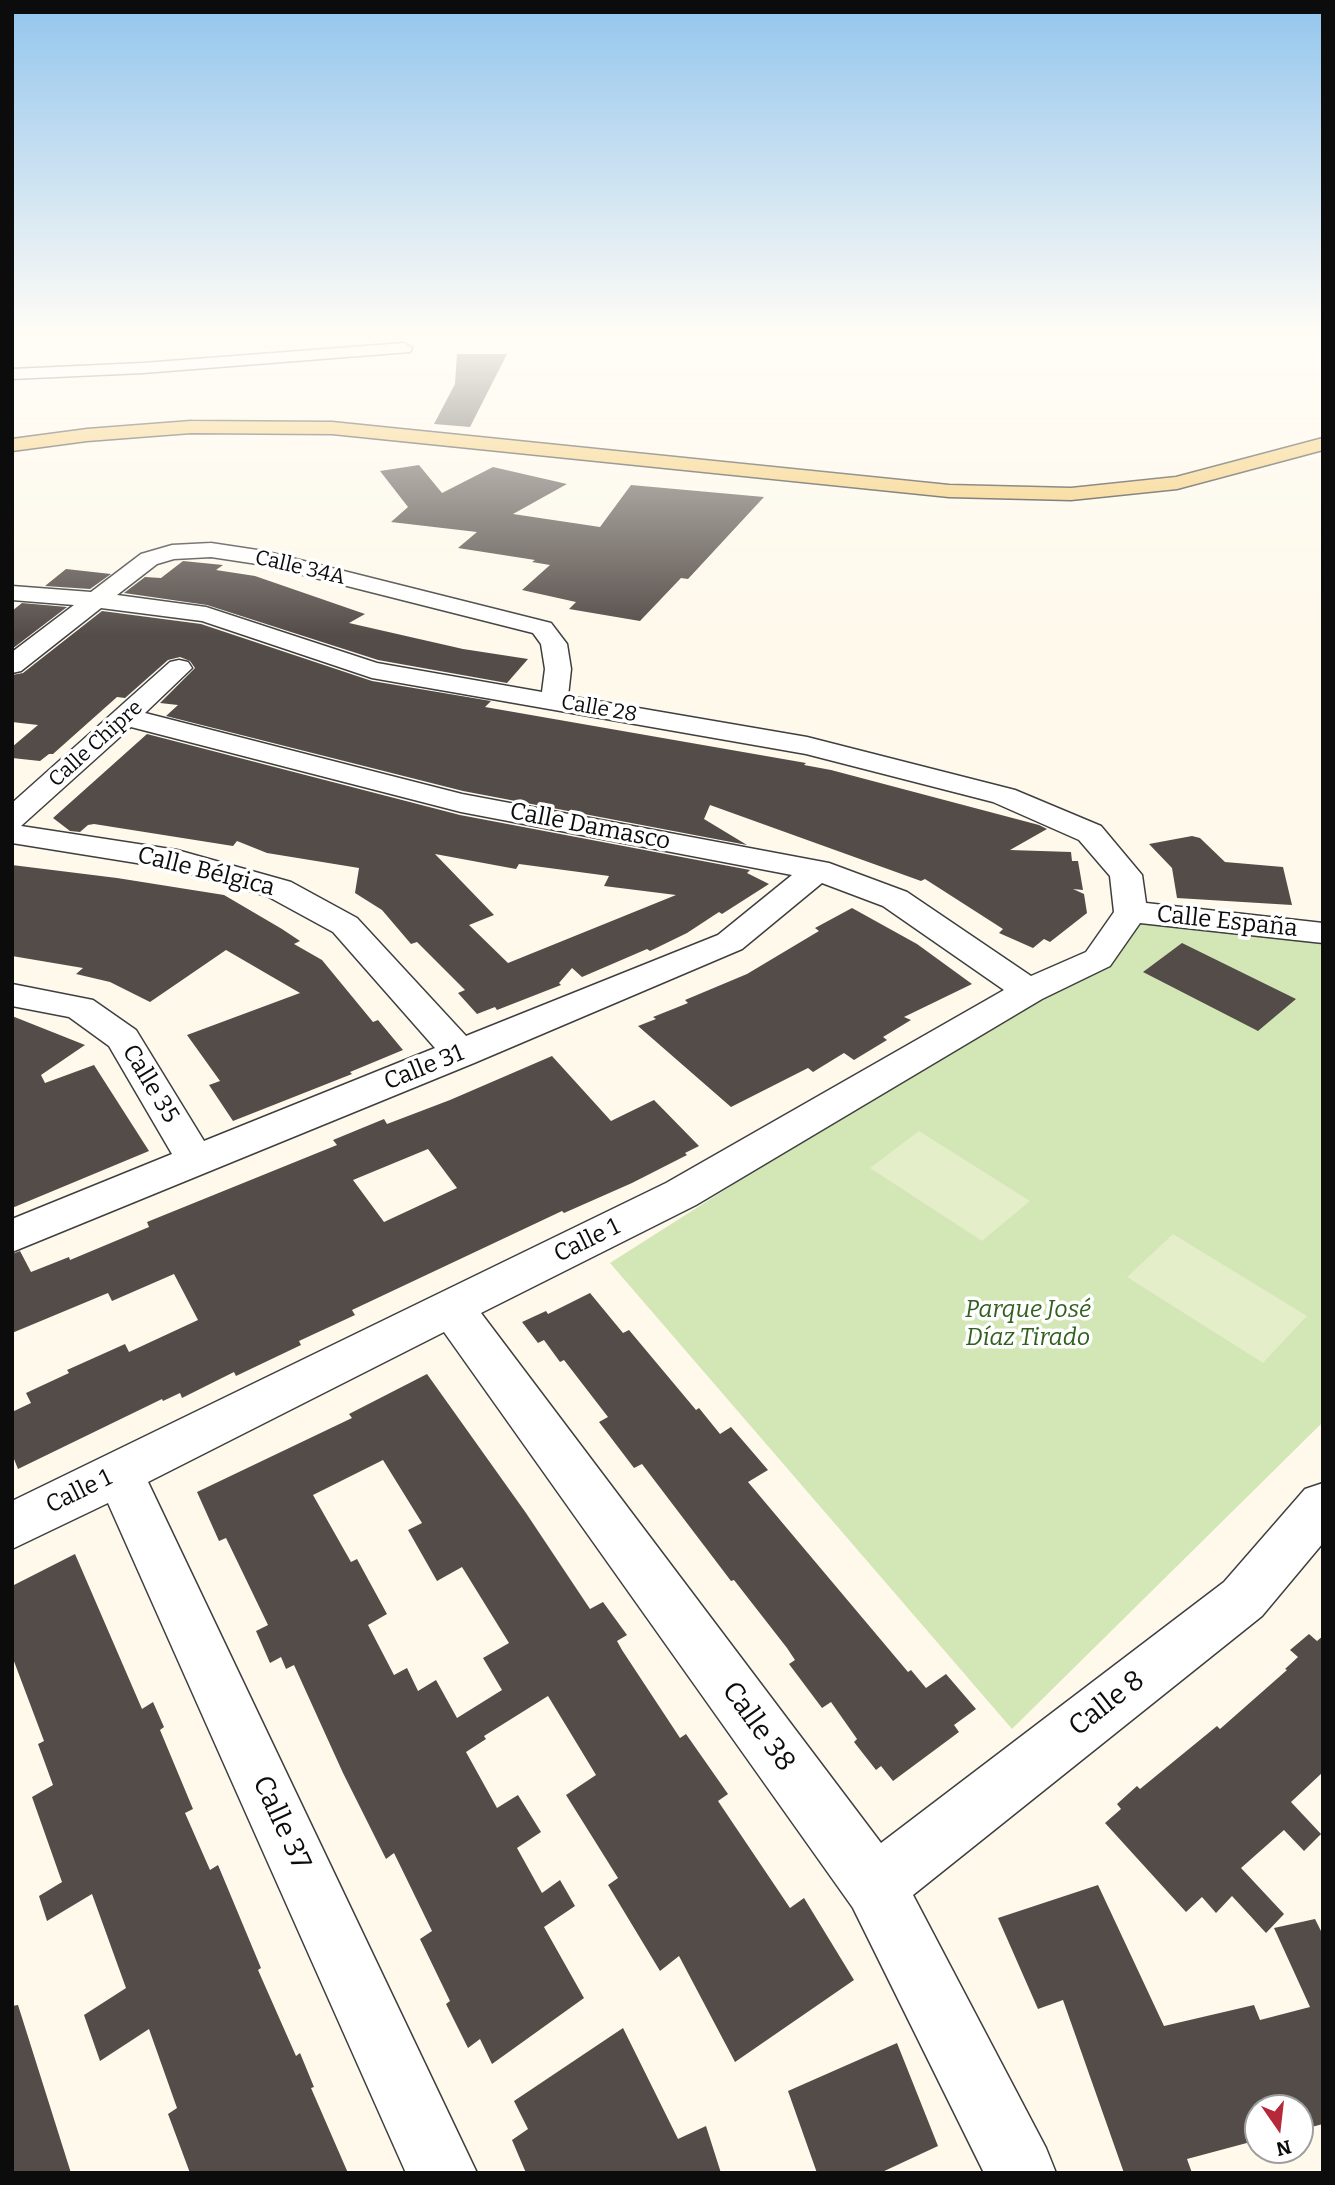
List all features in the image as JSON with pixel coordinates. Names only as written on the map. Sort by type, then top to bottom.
[{"type":"main road","points":[[12,445],[126,432]]},
{"type":"main road","points":[[371,432],[949,491],[1071,494],[1177,483],[1323,444]]},
{"type":"street","name":"Calle 34A","points":[[12,665],[149,559],[172,552],[211,550],[264,558],[542,628],[554,644],[558,669],[554,701]]},
{"type":"street","name":"Calle 28","points":[[12,593],[206,614],[372,670],[807,746],[1004,796],[1090,833],[1126,875],[1131,912]]},
{"type":"street","name":"Calle Chipre","points":[[12,819],[179,668]]},
{"type":"street","name":"Calle Damasco","points":[[126,717],[461,803],[818,870],[895,899],[1029,991]]},
{"type":"street","name":"Calle Bélgica","points":[[12,834],[177,860],[279,889],[345,925],[461,1054]]},
{"type":"street","name":"Calle 31","points":[[12,1236],[730,942],[818,870]]},
{"type":"street","name":"Calle España","points":[[1131,912],[1323,933]]},
{"type":"street","name":"Calle 1","points":[[12,1526],[681,1194],[1029,991],[1098,958],[1131,912]]},
{"type":"street","name":"Calle 35","points":[[12,995],[80,1008],[123,1038],[197,1161]]},
{"type":"street","name":"Calle 38","points":[[452,1308],[875,1886],[1021,2173]]},
{"type":"street","name":"Calle 37","points":[[119,1472],[442,2173]]},
{"type":"street","name":"Calle 8","points":[[875,1886],[1243,1599],[1323,1505]]},
{"type":"green space","name":"Parque José Díaz Tirado","points":[[1131,912],[1323,940],[1323,1422],[1012,1729],[610,1263],[1106,947]]},
{"type":"green space","points":[[919,1131],[1030,1201],[982,1241],[870,1168]]},
{"type":"green space","points":[[1173,1234],[1307,1316],[1263,1363],[1127,1277]]},
{"type":"building","points":[[419,465],[442,493],[493,467],[567,484],[513,514],[600,527],[631,485],[764,497],[688,579],[681,578],[640,621],[569,609],[576,602],[522,590],[550,565],[532,562],[535,560],[458,548],[477,532],[391,522],[408,507],[380,471]]},
{"type":"building","points":[[183,561],[223,565],[216,570],[255,576],[365,614],[349,623],[463,649],[528,659],[507,683],[378,660],[207,605],[124,593],[145,577],[161,578]]},
{"type":"building","points":[[66,569],[111,574],[90,589],[45,586]]},
{"type":"building","points":[[22,603],[67,607],[12,649],[12,611]]},
{"type":"building","points":[[102,611],[201,624],[372,681],[491,701],[485,707],[806,763],[804,765],[1039,825],[1047,829],[1010,850],[1071,852],[1072,861],[1078,861],[1083,890],[1073,889],[1084,894],[1087,913],[1050,942],[1044,939],[1033,948],[999,933],[1003,929],[925,879],[921,881],[710,805],[704,819],[747,845],[463,791],[166,716],[178,705],[160,703],[195,668],[190,661],[180,657],[168,660],[125,698],[117,697],[53,754],[40,761],[12,758],[12,747],[38,725],[12,722],[12,675],[23,673]]},
{"type":"building","points":[[147,734],[460,815],[750,870],[747,873],[769,884],[722,914],[719,912],[687,933],[650,951],[647,949],[582,977],[572,968],[559,983],[561,985],[497,1010],[495,1007],[477,1014],[458,993],[465,990],[417,942],[411,944],[382,910],[355,893],[359,868],[267,853],[237,841],[233,846],[94,824],[88,825],[80,832],[70,831],[53,818]],"holes":[[[435,854],[516,869],[519,864],[609,876],[604,886],[676,895],[508,963],[469,925],[494,915]]]},
{"type":"building","points":[[1192,836],[1200,838],[1225,862],[1283,867],[1292,905],[1177,898],[1172,868],[1149,844]]},
{"type":"building","points":[[12,865],[224,895],[282,929],[300,941],[294,944],[322,960],[373,1022],[378,1020],[403,1050],[350,1072],[352,1074],[233,1121],[209,1085],[220,1081],[187,1035],[300,993],[226,950],[150,1002],[110,982],[76,974],[83,968],[12,956]]},
{"type":"building","points":[[852,908],[917,944],[972,984],[904,1017],[911,1020],[883,1037],[887,1040],[854,1060],[844,1053],[813,1072],[808,1068],[731,1107],[638,1026],[688,1003],[685,1000],[747,974],[819,931],[815,928]]},
{"type":"building","points":[[1182,943],[1296,999],[1258,1031],[1143,972]]},
{"type":"building","points":[[12,1016],[85,1045],[41,1075],[45,1083],[94,1065],[149,1151],[12,1208]]},
{"type":"building","points":[[552,1056],[611,1121],[654,1100],[699,1146],[632,1183],[564,1213],[562,1211],[352,1310],[355,1315],[299,1341],[301,1345],[236,1376],[234,1372],[182,1398],[180,1393],[163,1401],[162,1399],[18,1469],[12,1454],[12,1412],[31,1403],[26,1393],[69,1373],[67,1370],[125,1344],[129,1352],[198,1320],[174,1274],[112,1301],[108,1293],[12,1333],[12,1254],[20,1251],[31,1272],[69,1257],[70,1260],[149,1227],[147,1222],[337,1145],[333,1140],[384,1119],[387,1124]],"holes":[[[428,1149],[457,1188],[384,1222],[353,1180]]]},
{"type":"building","points":[[590,1293],[623,1333],[629,1330],[696,1410],[699,1408],[720,1434],[731,1427],[768,1470],[748,1482],[908,1672],[911,1670],[926,1688],[946,1674],[976,1709],[954,1725],[959,1732],[893,1781],[881,1766],[876,1770],[854,1742],[857,1739],[831,1702],[822,1708],[789,1664],[795,1660],[787,1648],[734,1580],[731,1581],[642,1464],[634,1468],[599,1422],[608,1417],[564,1360],[560,1362],[544,1340],[538,1343],[522,1322],[546,1311],[548,1314]]},
{"type":"building","points":[[427,1374],[526,1513],[590,1609],[603,1602],[627,1635],[617,1641],[622,1650],[680,1738],[686,1734],[728,1794],[718,1801],[790,1908],[804,1898],[854,1980],[735,2062],[679,1956],[660,1971],[608,1885],[618,1878],[566,1795],[596,1775],[548,1696],[484,1736],[486,1739],[466,1752],[497,1808],[518,1795],[541,1832],[517,1848],[542,1893],[560,1880],[575,1906],[544,1927],[584,1998],[492,2064],[480,2039],[468,2048],[446,2004],[450,2001],[420,1939],[432,1931],[394,1853],[386,1859],[294,1665],[286,1669],[281,1657],[270,1663],[256,1631],[268,1625],[226,1538],[219,1541],[197,1492],[352,1418],[349,1414]],"holes":[[[383,1460],[422,1523],[408,1530],[437,1581],[462,1567],[509,1643],[483,1658],[502,1690],[457,1718],[436,1680],[418,1691],[407,1668],[394,1675],[368,1625],[387,1614],[357,1559],[351,1562],[313,1495]]]},
{"type":"building","points":[[75,1554],[142,1709],[153,1702],[164,1727],[160,1730],[193,1809],[185,1813],[210,1870],[218,1865],[261,1968],[258,1970],[296,2056],[300,2053],[314,2087],[311,2088],[348,2173],[190,2173],[168,2114],[177,2108],[149,2029],[100,2061],[84,2015],[126,1988],[92,1894],[47,1921],[39,1896],[62,1882],[32,1797],[53,1785],[38,1744],[44,1741],[12,1656],[12,1586]]},
{"type":"building","points":[[1309,1634],[1317,1641],[1323,1636],[1323,1772],[1291,1802],[1321,1834],[1304,1851],[1284,1830],[1241,1868],[1284,1914],[1266,1933],[1232,1896],[1216,1913],[1202,1897],[1186,1912],[1105,1823],[1121,1809],[1117,1804],[1137,1786],[1140,1789],[1217,1726],[1220,1729],[1287,1670],[1285,1669],[1298,1657],[1290,1650]]},
{"type":"building","points":[[1098,1885],[1164,2026],[1254,2005],[1260,2020],[1310,2007],[1274,1928],[1315,1919],[1323,1935],[1323,2124],[1314,2126],[1314,2094],[1244,2094],[1244,2144],[1187,2159],[1192,2173],[1124,2173],[1063,2000],[1038,2009],[998,1918]]},
{"type":"building","points":[[18,2005],[71,2173],[12,2173],[12,2006]]},
{"type":"building","points":[[623,2028],[678,2139],[706,2126],[721,2173],[526,2173],[512,2140],[528,2129],[514,2101]]},
{"type":"building","points":[[897,2043],[938,2146],[880,2173],[817,2173],[788,2091]]}]
